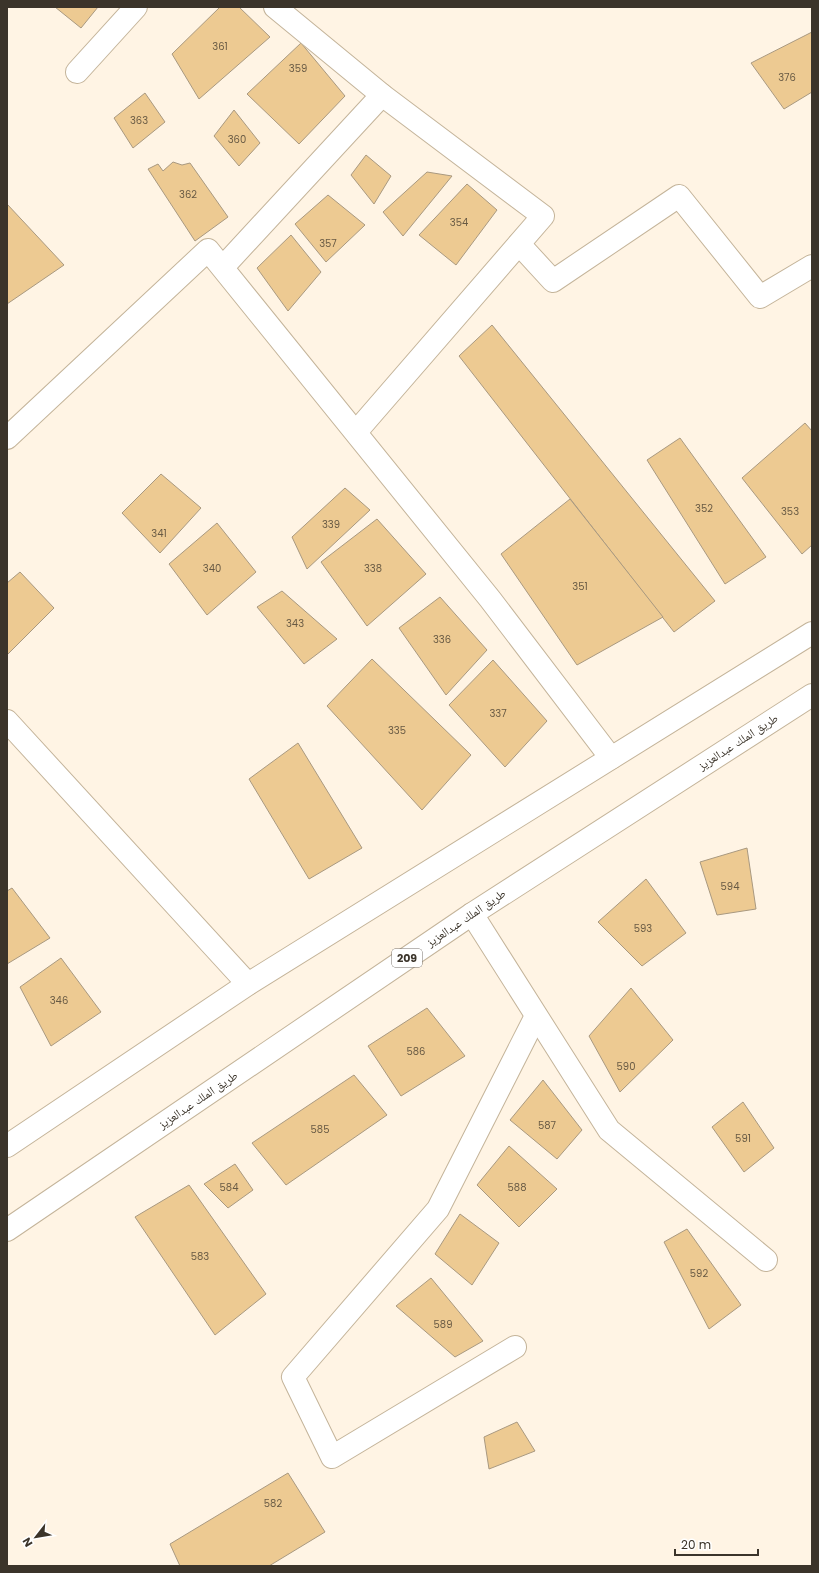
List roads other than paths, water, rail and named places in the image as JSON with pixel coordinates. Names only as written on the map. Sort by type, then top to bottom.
[{"type":"street","points":[[77,72],[136,7]]},
{"type":"street","points":[[275,7],[382,95],[543,216],[356,432]]},
{"type":"street","points":[[222,267],[382,95]]},
{"type":"street","points":[[519,244],[553,281],[678,196],[760,297],[812,266]]},
{"type":"street","points":[[7,438],[208,250],[490,599],[611,758]]},
{"type":"street","points":[[7,1146],[248,984],[812,633]]},
{"type":"street","name":"طريق الملك عبدالعزيز","points":[[7,1230],[472,914],[812,695]]},
{"type":"street","points":[[7,721],[248,984]]},
{"type":"street","points":[[472,914],[609,1130],[766,1260]]},
{"type":"street","points":[[515,1347],[332,1457],[293,1377],[438,1209],[536,1016]]}]
